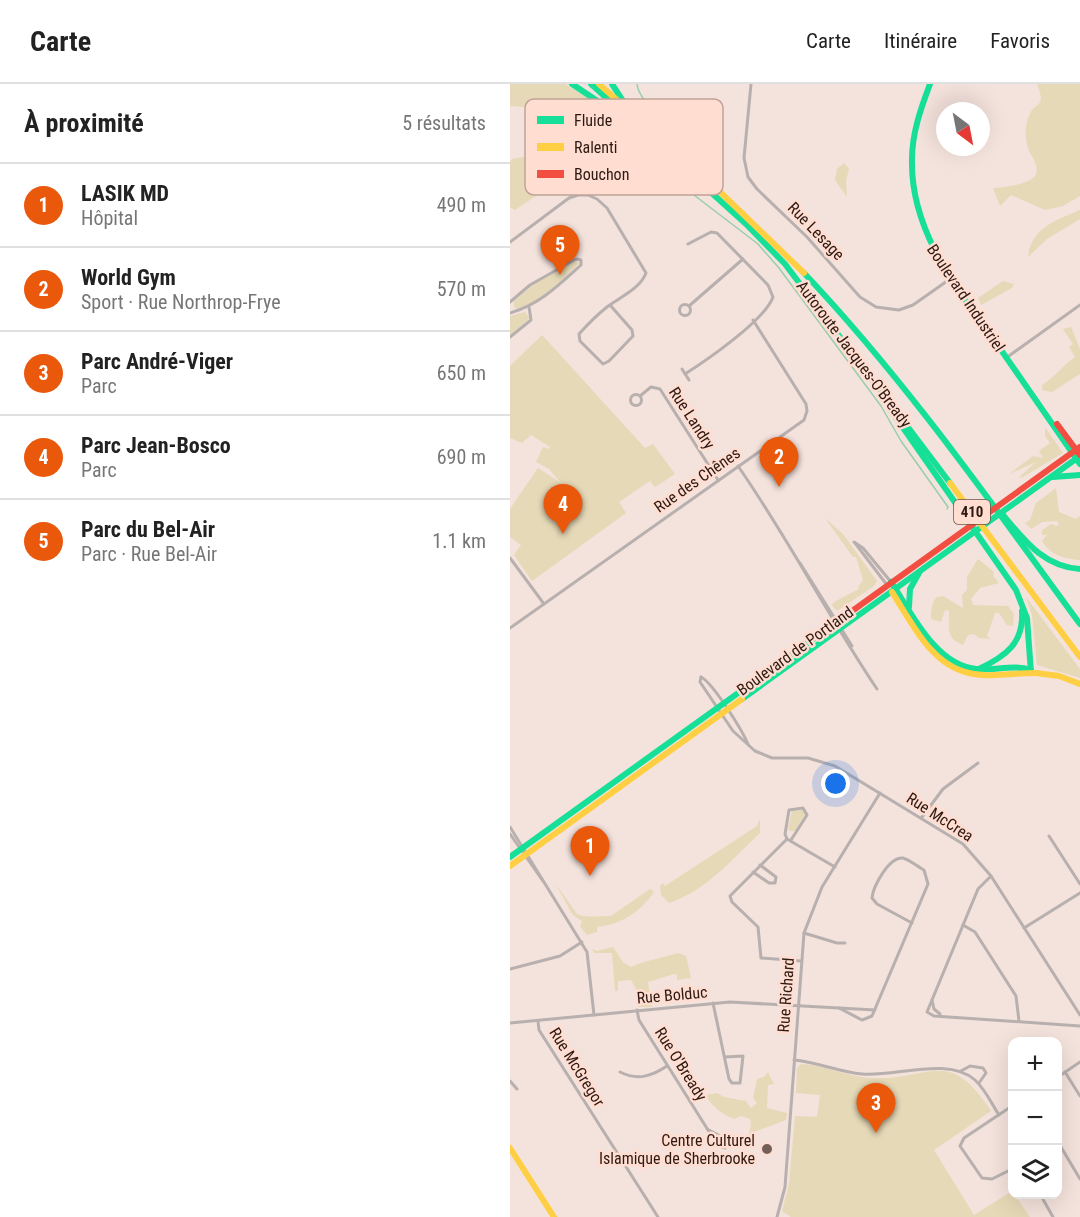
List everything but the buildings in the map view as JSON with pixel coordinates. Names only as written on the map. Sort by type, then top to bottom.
[{"type":"main road","points":[[572,84],[595,99]]},
{"type":"main road","name":"Autoroute Jacques-O'Bready","points":[[591,84],[608,99]]},
{"type":"main road","name":"Autoroute Jacques-O'Bready","points":[[599,84],[616,99]]},
{"type":"main road","points":[[612,84],[623,99]]},
{"type":"main road","name":"Boulevard Industriel","points":[[930,84],[915,130],[913,183],[926,237],[950,279],[1078,455]]},
{"type":"main road","name":"Autoroute Jacques-O'Bready","points":[[713,195],[777,255],[1080,657]]},
{"type":"main road","name":"Autoroute Jacques-O'Bready","points":[[722,195],[830,299],[888,367],[1080,624]]},
{"type":"main road","points":[[864,368],[914,447],[1016,590],[1028,621],[1033,672]]},
{"type":"main road","name":"Boulevard de Portland","points":[[510,857],[524,852],[724,712],[1006,510],[1078,455]]},
{"type":"main road","name":"Boulevard de Portland","points":[[510,866],[524,852],[836,621],[1002,503],[1078,455]]},
{"type":"main road","points":[[966,472],[1042,557],[1062,568],[1080,569]]},
{"type":"main road","points":[[1050,477],[1080,475]]},
{"type":"main road","points":[[909,607],[910,591],[920,571]]},
{"type":"main road","points":[[889,584],[947,658],[963,667],[1025,668],[1033,672]]},
{"type":"main road","points":[[894,590],[933,651],[950,666],[975,674],[1033,672],[1056,675],[1080,684]]},
{"type":"main road","points":[[979,669],[1002,659],[1018,640],[1023,619],[1016,590]]},
{"type":"main road","points":[[510,1148],[554,1217]]},
{"type":"street","name":"Rue Lesage","points":[[751,84],[744,158],[748,177],[757,189],[807,237],[860,297],[876,307],[899,310],[918,302],[950,279]]},
{"type":"street","points":[[510,242],[573,196],[588,195],[597,198],[610,212],[646,271],[644,278],[631,291],[610,305],[578,336],[582,344],[603,364],[609,361],[633,336],[631,328],[610,305]]},
{"type":"street","points":[[685,374],[725,346],[770,303],[773,294],[743,259],[714,231],[688,244]]},
{"type":"street","points":[[510,302],[530,285],[576,259],[581,260],[581,265],[529,308],[510,312]]},
{"type":"street","points":[[689,306],[743,259]]},
{"type":"street","points":[[1006,358],[1080,305]]},
{"type":"street","points":[[510,337],[531,320],[529,308]]},
{"type":"street","name":"Rue des Chênes","points":[[510,628],[801,423],[807,411],[753,320]]},
{"type":"street","points":[[682,369],[689,380]]},
{"type":"street","name":"Rue Landry","points":[[640,396],[651,387],[660,389],[718,480]]},
{"type":"street","points":[[738,466],[877,689]]},
{"type":"street","points":[[854,542],[863,548],[889,584],[854,542]]},
{"type":"street","points":[[510,558],[544,604]]},
{"type":"street","points":[[700,677],[705,679],[720,706],[749,746],[700,682],[700,677]]},
{"type":"street","name":"Rue McCrea","points":[[749,746],[772,758],[808,758],[829,763],[963,844],[991,876],[1080,1015]]},
{"type":"street","points":[[922,818],[943,789],[978,763]]},
{"type":"street","name":"Rue Richard","points":[[777,1217],[785,1187],[804,933],[818,897],[880,793]]},
{"type":"street","points":[[801,961],[761,958],[758,927],[730,897],[760,865],[789,840],[807,815],[803,808],[789,810],[785,834],[789,840],[835,867]]},
{"type":"street","points":[[510,827],[582,942],[590,962],[594,1015]]},
{"type":"street","points":[[510,834],[524,852]]},
{"type":"street","points":[[1049,836],[1080,884]]},
{"type":"street","points":[[875,1010],[912,923],[929,879],[924,870],[898,858],[891,863],[873,891],[872,898],[877,904],[912,923]]},
{"type":"street","points":[[753,872],[769,883],[775,883],[776,877],[760,865]]},
{"type":"street","points":[[991,876],[978,889],[927,1012],[942,1016],[1080,1026]]},
{"type":"street","points":[[1024,928],[1080,893]]},
{"type":"street","points":[[963,925],[975,932],[1014,993],[1018,1021]]},
{"type":"street","points":[[804,933],[845,943]]},
{"type":"street","points":[[510,969],[560,956],[582,942]]},
{"type":"street","points":[[932,998],[934,1009],[942,1016]]},
{"type":"street","points":[[713,1003],[730,1082],[740,1083],[743,1079],[743,1056],[725,1057]]},
{"type":"street","name":"Rue Bolduc","points":[[510,1023],[713,1003],[798,1004],[837,1007],[875,1010],[870,1018],[862,1020],[837,1007]]},
{"type":"street","name":"Rue O'Bready","points":[[637,1010],[639,1020],[667,1065],[707,1129],[719,1148],[725,1148],[728,1144],[726,1140],[707,1129]]},
{"type":"street","name":"Rue McGregor","points":[[538,1020],[539,1030],[658,1217]]},
{"type":"street","points":[[794,1060],[817,1062],[859,1074],[881,1075],[938,1069],[960,1071],[979,1083],[999,1115]]},
{"type":"street","points":[[1062,1074],[1080,1062]]},
{"type":"street","points":[[620,1072],[632,1077],[647,1076],[667,1065]]},
{"type":"street","points":[[960,1071],[970,1066],[983,1068],[986,1073],[979,1083]]},
{"type":"street","points":[[1065,1072],[1080,1096]]},
{"type":"street","points":[[510,1081],[517,1089]]},
{"type":"street","points":[[1008,1109],[960,1143],[961,1149],[982,1178],[992,1179],[1008,1171]]},
{"type":"street","points":[[1060,1145],[1080,1179]]},
{"type":"street","points":[[1043,1199],[1053,1217]]},
{"type":"shaded area","points":[[510,84],[565,84],[590,99],[525,99],[525,107],[510,106]]},
{"type":"shaded area","points":[[1037,84],[1080,84],[1080,196],[1063,206],[1045,210],[1011,195],[1000,206],[993,188],[1023,183],[1036,174],[1037,170],[1028,148],[1026,133],[1031,111],[1039,104],[1041,98]]},
{"type":"shaded area","points":[[525,157],[525,195],[537,195],[515,210],[510,207],[510,162],[512,159]]},
{"type":"shaded area","points":[[844,163],[849,169],[846,181],[847,197],[835,180],[837,169]]},
{"type":"shaded area","points":[[1080,210],[1080,219],[1047,239],[1028,257],[1030,247],[1039,232],[1046,226]]},
{"type":"shaded area","points":[[576,261],[579,264],[543,295],[518,309],[514,307],[514,301],[533,285]]},
{"type":"shaded area","points":[[1003,281],[1014,284],[1012,288],[981,305],[978,298]]},
{"type":"shaded area","points":[[525,312],[530,318],[510,335],[510,316]]},
{"type":"shaded area","points":[[1071,327],[1080,349],[1080,374],[1052,392],[1042,390],[1042,385],[1075,357],[1069,347],[1073,344],[1063,329]]},
{"type":"shaded area","points":[[542,335],[645,448],[653,444],[675,474],[655,487],[650,481],[619,502],[626,513],[532,581],[514,555],[521,545],[510,537],[510,509],[538,468],[561,483],[549,469],[536,462],[543,447],[549,449],[550,447],[531,435],[522,443],[510,438],[510,366]]},
{"type":"shaded area","points":[[1045,427],[1063,453],[1023,477],[1018,478],[1036,462],[1009,474],[1033,456],[1043,458],[1039,451],[1050,443],[1045,436]]},
{"type":"shaded area","points":[[1056,488],[1059,512],[1076,519],[1080,516],[1080,560],[1058,555],[1049,550],[1042,541],[1047,535],[1042,535],[1042,530],[1051,524],[1057,526],[1059,524],[1057,521],[1042,522],[1031,529],[1025,523],[1030,520],[1036,503]]},
{"type":"shaded area","points":[[825,518],[843,534],[877,581],[874,586],[837,611],[832,605],[834,602],[859,589],[863,580],[856,557],[853,557]]},
{"type":"shaded area","points":[[978,559],[994,572],[993,576],[999,583],[980,588],[971,599],[973,605],[1008,606],[1014,614],[1013,626],[1007,625],[999,613],[995,613],[987,636],[991,639],[979,638],[974,634],[968,635],[963,645],[950,635],[949,611],[945,610],[941,622],[931,619],[932,607],[937,597],[943,596],[963,608],[962,595],[967,590],[967,577]]},
{"type":"shaded area","points":[[1026,597],[1080,669],[1080,678],[1037,665],[1032,615]]},
{"type":"shaded area","points":[[803,810],[805,815],[795,831],[790,831],[788,829],[792,811]]},
{"type":"shaded area","points":[[760,819],[760,833],[707,882],[695,891],[669,903],[661,895],[660,886],[663,883],[665,886],[757,826]]},
{"type":"shaded area","points":[[555,883],[577,914],[584,916],[611,916],[650,889],[654,892],[636,912],[622,920],[597,927],[597,932],[587,935],[580,926],[582,921],[573,915]]},
{"type":"shaded area","points":[[613,947],[623,962],[631,967],[678,953],[686,956],[691,978],[677,980],[677,975],[674,974],[648,982],[652,1007],[639,1007],[636,989],[631,980],[618,981],[618,991],[615,991],[612,953],[594,953],[592,949],[597,951]]},
{"type":"shaded area","points":[[801,1064],[818,1066],[869,1078],[890,1078],[937,1071],[949,1072],[962,1078],[976,1091],[991,1111],[934,1150],[974,1215],[1008,1194],[1008,1199],[1018,1199],[1030,1217],[791,1217],[782,1211],[789,1184],[795,1116],[817,1117],[820,1095],[796,1093],[797,1068]]},
{"type":"shaded area","points":[[768,1072],[774,1084],[768,1085],[767,1108],[787,1113],[786,1120],[754,1132],[753,1147],[750,1148],[747,1143],[751,1126],[750,1119],[741,1116],[734,1119],[725,1115],[714,1107],[705,1095],[717,1093],[724,1097],[746,1101],[751,1108],[757,1103],[753,1098],[757,1079],[764,1077]]},
{"type":"waterway","points":[[637,84],[644,99]]},
{"type":"waterway","points":[[694,195],[758,244],[779,268],[881,406],[901,441],[948,507],[947,509]]},
{"type":"traffic: fast","points":[[572,84],[594,99]]},
{"type":"traffic: fast","points":[[591,84],[608,99]]},
{"type":"traffic: fast","points":[[612,84],[622,99]]},
{"type":"traffic: fast","points":[[930,84],[920,111],[912,149],[914,186],[919,211],[928,236],[953,282],[1080,464]]},
{"type":"traffic: fast","points":[[714,195],[785,264],[950,483]]},
{"type":"traffic: fast","points":[[804,273],[842,314],[913,400],[1080,624]]},
{"type":"traffic: fast","points":[[890,409],[1016,590],[1027,618],[1031,673]]},
{"type":"traffic: fast","points":[[742,699],[1080,456]]},
{"type":"traffic: fast","points":[[1053,477],[1080,475]]},
{"type":"traffic: fast","points":[[1003,515],[1036,551],[1056,563],[1080,569]]},
{"type":"traffic: fast","points":[[909,607],[910,589],[919,573]]},
{"type":"traffic: fast","points":[[891,582],[916,622],[936,648],[948,658],[976,669],[1024,668],[1031,670]]},
{"type":"traffic: fast","points":[[979,669],[997,659],[1011,647],[1020,632],[1022,611]]},
{"type":"traffic: fast","points":[[510,857],[848,614]]},
{"type":"traffic: slow","points":[[599,84],[616,99]]},
{"type":"traffic: slow","points":[[723,195],[804,273]]},
{"type":"traffic: slow","points":[[950,483],[1080,657]]},
{"type":"traffic: slow","points":[[892,592],[915,629],[933,652],[956,668],[969,673],[985,675],[1034,673]]},
{"type":"traffic: slow","points":[[1036,673],[1059,676],[1080,684]]},
{"type":"traffic: slow","points":[[510,866],[742,699]]},
{"type":"traffic: slow","points":[[510,1148],[554,1217]]},
{"type":"traffic: jam","points":[[1057,424],[1080,455]]},
{"type":"traffic: jam","points":[[848,614],[1080,447]]},
{"type":"place","name":"Parc du Bel-Air","points":[[560,275]]},
{"type":"place","name":"World Gym","points":[[779,487]]},
{"type":"place","name":"Parc Jean-Bosco","points":[[563,534]]},
{"type":"place","name":"LASIK MD","points":[[590,876]]},
{"type":"place","name":"Parc André-Viger","points":[[876,1133]]},
{"type":"place","name":"Centre Culturel Islamique de Sherbrooke","points":[[767,1149]]}]
